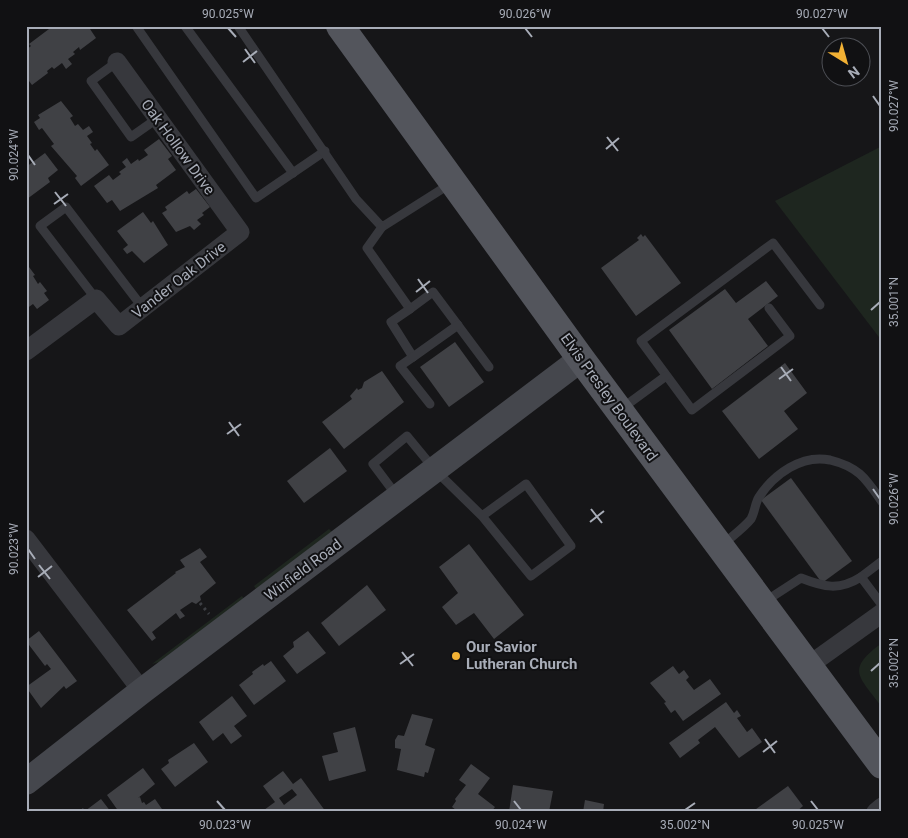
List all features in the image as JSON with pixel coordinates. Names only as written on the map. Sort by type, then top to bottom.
[{"type":"main road","name":"Elvis Presley Boulevard","points":[[340,26],[581,360],[882,765]]},
{"type":"street","name":"Oak Hollow Drive","points":[[117,62],[240,232]]},
{"type":"street","name":"Vander Oak Drive","points":[[96,299],[119,326],[240,232]]},
{"type":"street","points":[[26,351],[96,299]]},
{"type":"street","name":"Winfield Road","points":[[26,782],[142,691],[581,360]]},
{"type":"street","points":[[26,539],[142,691]]},
{"type":"street","points":[[808,666],[882,613]]},
{"type":"street","points":[[876,812],[882,807]]},
{"type":"lane","points":[[136,26],[256,198],[325,151]]},
{"type":"lane","points":[[185,26],[293,172]]},
{"type":"lane","points":[[238,26],[356,199],[382,227]]},
{"type":"lane","points":[[117,62],[91,81],[131,137],[158,118]]},
{"type":"lane","points":[[410,309],[367,248],[382,227],[452,182]]},
{"type":"lane","points":[[96,299],[40,226],[66,206],[142,308]]},
{"type":"lane","points":[[769,308],[790,336],[692,410],[641,341],[773,243],[820,305]]},
{"type":"lane","points":[[413,357],[391,322],[433,292],[489,366]]},
{"type":"lane","points":[[430,404],[400,366],[458,325]]},
{"type":"lane","points":[[619,410],[666,376]]},
{"type":"lane","points":[[399,498],[373,464],[407,436],[435,470],[482,516],[531,576],[570,546],[526,484],[482,516]]},
{"type":"lane","points":[[720,547],[751,519],[759,497],[780,475],[798,462],[818,458],[846,464],[865,477],[882,502]]},
{"type":"lane","points":[[762,604],[801,578],[814,583],[848,586],[882,561]]},
{"type":"lane","points":[[861,577],[882,605]]},
{"type":"path","points":[[200,603],[211,616],[217,612]]},
{"type":"shaded area","points":[[882,146],[882,341],[775,201]]},
{"type":"shaded area","points":[[329,529],[332,532],[256,589],[254,586]]},
{"type":"shaded area","points":[[242,596],[244,599],[159,662],[152,664]]},
{"type":"shaded area","points":[[882,643],[882,707],[862,680],[860,667],[870,652]]},
{"type":"building","points":[[53,26],[88,26],[96,38],[80,50],[79,47],[73,52],[75,54],[68,59],[72,64],[66,69],[62,63],[54,69],[52,67],[47,71],[48,73],[32,85],[26,77],[26,50],[31,46],[29,44]]},
{"type":"building","points":[[61,101],[73,116],[70,118],[75,126],[78,124],[83,130],[89,126],[93,132],[87,136],[92,143],[90,144],[95,151],[97,149],[109,165],[81,186],[75,178],[77,176],[51,146],[54,144],[42,128],[39,130],[34,122],[40,118],[38,115]]},
{"type":"building","points":[[159,139],[172,156],[168,159],[176,170],[156,185],[158,188],[120,211],[112,200],[107,203],[94,186],[109,175],[113,180],[121,174],[119,172],[126,167],[122,162],[127,158],[131,164],[148,155],[144,150]]},
{"type":"building","points":[[45,153],[58,170],[48,178],[50,182],[27,199],[26,167]]},
{"type":"building","points":[[196,189],[210,207],[197,220],[201,224],[194,230],[190,226],[176,232],[162,213],[167,210],[165,207],[187,191],[189,194]]},
{"type":"building","points":[[143,212],[151,223],[153,221],[168,245],[144,263],[132,251],[127,254],[123,249],[128,245],[117,231]]},
{"type":"building","points":[[641,234],[643,237],[645,235],[681,283],[636,316],[601,268],[639,240],[637,238]]},
{"type":"building","points":[[26,263],[35,275],[33,276],[38,284],[40,282],[47,291],[44,293],[49,300],[37,309],[33,304],[26,309]]},
{"type":"building","points":[[766,281],[778,296],[748,319],[768,346],[712,389],[669,330],[725,289],[736,303]]},
{"type":"building","points":[[455,342],[484,382],[449,407],[420,367]]},
{"type":"building","points":[[785,363],[807,393],[784,411],[798,429],[759,459],[722,411]]},
{"type":"building","points":[[382,371],[404,402],[344,449],[322,422],[352,399],[350,396],[357,388],[358,390],[362,388],[364,382]]},
{"type":"building","points":[[330,448],[347,471],[304,503],[287,481]]},
{"type":"building","points":[[791,478],[852,561],[822,583],[761,500]]},
{"type":"building","points":[[469,544],[524,615],[494,639],[474,613],[456,625],[442,607],[458,593],[439,567]]},
{"type":"building","points":[[200,548],[207,557],[200,562],[216,583],[200,596],[201,600],[196,604],[192,602],[180,610],[185,616],[180,619],[176,613],[152,632],[156,638],[152,641],[127,610],[175,572],[185,567],[180,560]]},
{"type":"building","points":[[367,585],[386,610],[339,646],[321,623]]},
{"type":"building","points":[[39,631],[77,681],[66,689],[64,686],[41,708],[26,687],[51,669],[47,664],[45,666],[26,641]]},
{"type":"building","points":[[308,631],[326,653],[297,674],[283,656],[294,647],[293,642]]},
{"type":"building","points":[[271,661],[286,681],[254,705],[239,685],[253,674],[252,672]]},
{"type":"building","points":[[673,666],[679,674],[684,670],[689,677],[686,680],[694,690],[710,679],[721,694],[683,721],[675,710],[671,713],[664,703],[666,702],[650,683]]},
{"type":"building","points":[[232,696],[247,716],[234,726],[242,736],[231,744],[223,733],[213,741],[199,722]]},
{"type":"building","points":[[726,702],[734,713],[737,710],[741,716],[737,718],[747,732],[752,728],[762,742],[739,758],[715,727],[698,740],[700,743],[680,758],[669,743]]},
{"type":"building","points":[[412,714],[433,719],[425,745],[435,749],[428,773],[425,772],[424,777],[397,770],[401,749],[395,748],[395,740],[398,735],[404,736]]},
{"type":"building","points":[[355,727],[366,771],[329,781],[322,756],[338,752],[333,733]]},
{"type":"building","points":[[194,743],[208,762],[175,787],[161,769],[169,763],[168,760]]},
{"type":"building","points":[[471,764],[490,778],[478,794],[495,807],[491,812],[459,812],[452,807],[456,801],[455,799],[466,785],[459,780]]},
{"type":"building","points":[[143,768],[155,784],[138,798],[140,797],[142,803],[144,802],[146,805],[155,799],[164,812],[127,812],[124,809],[119,812],[107,795]]},
{"type":"building","points":[[283,771],[293,784],[301,778],[326,812],[265,812],[264,810],[275,802],[263,786]],"holes":[[[292,789],[297,795],[284,805],[279,798]]]},
{"type":"building","points":[[513,785],[553,791],[549,812],[509,812]]},
{"type":"building","points":[[788,786],[803,806],[796,812],[752,812]]},
{"type":"building","points":[[101,799],[111,812],[78,812],[83,808],[85,811]]},
{"type":"building","points":[[585,800],[604,804],[603,812],[583,812]]},
{"type":"place","name":"Our Savior Lutheran Church","points":[[456,656]]}]
